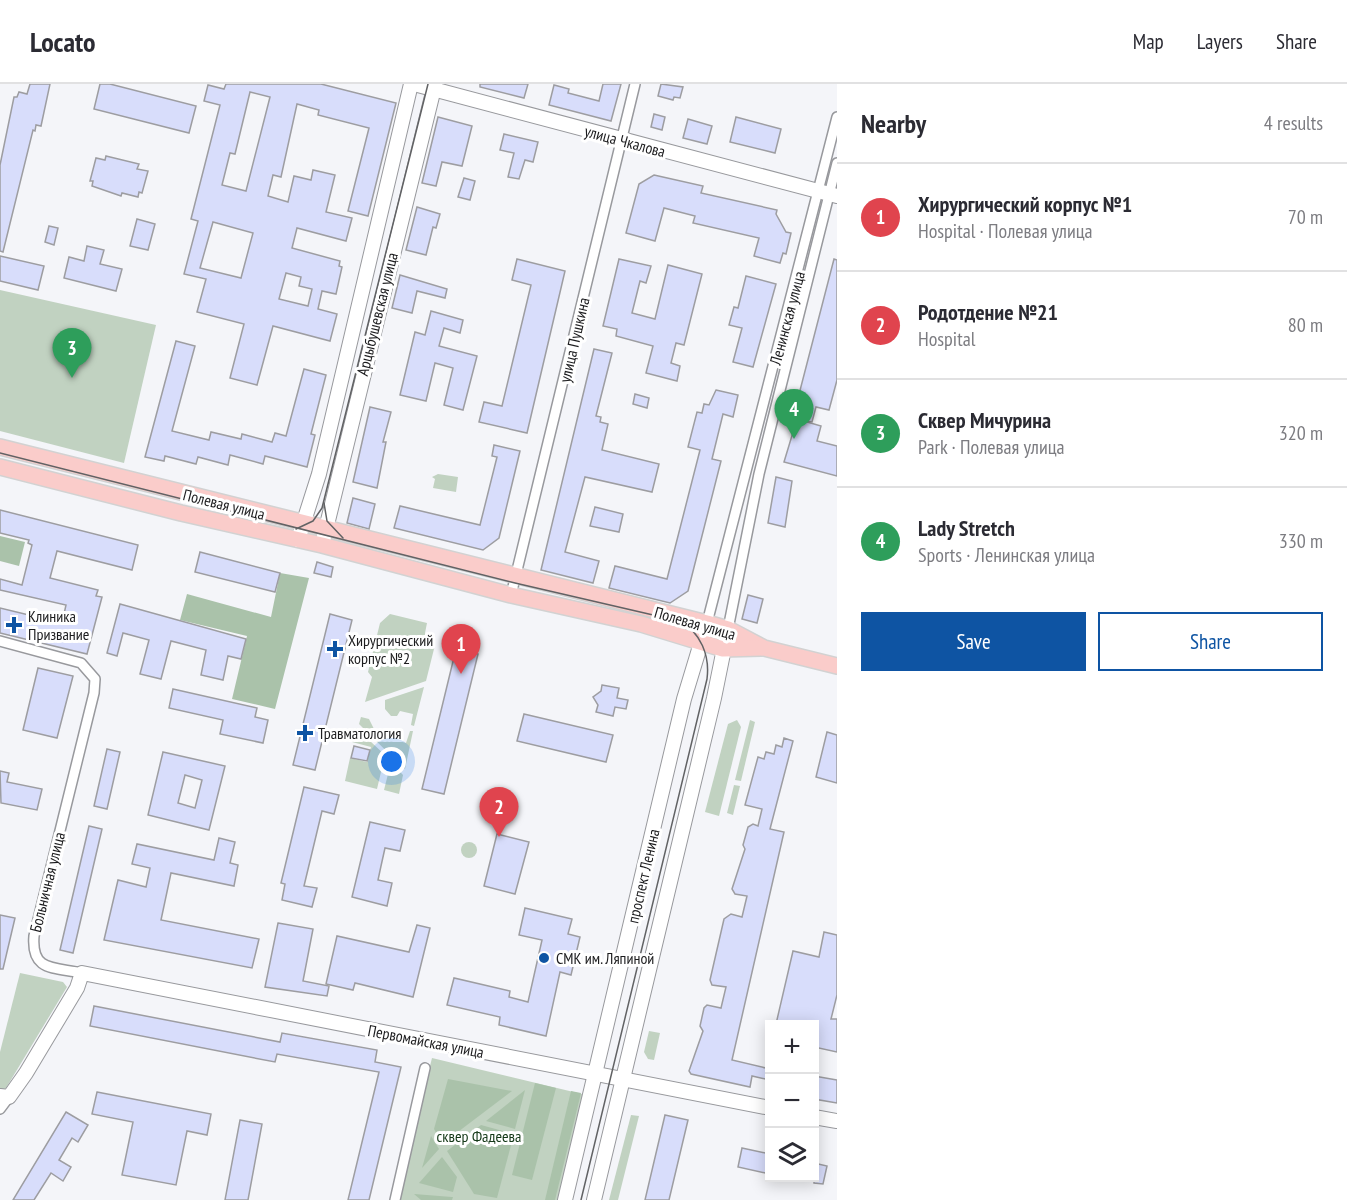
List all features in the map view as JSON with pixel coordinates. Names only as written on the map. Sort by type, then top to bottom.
[{"type":"main road","name":"улица Чкалова","points":[[413,84],[434,86],[621,140],[829,194]]},
{"type":"main road","name":"Арцыбушевская улица","points":[[298,540],[319,474],[413,84]]},
{"type":"main road","name":"Арцыбушевская улица","points":[[322,545],[434,86]]},
{"type":"main road","name":"Полевая улица","points":[[0,447],[707,623],[728,629],[764,648]]},
{"type":"main road","name":"Полевая улица","points":[[0,466],[322,545],[512,595],[640,624],[723,649],[764,648]]},
{"type":"main road","name":"проспект Ленина","points":[[565,1200],[684,699],[707,623]]},
{"type":"main road","name":"проспект Ленина","points":[[594,1200],[714,698],[728,629]]},
{"type":"main road","points":[[764,648],[837,666]]},
{"type":"main road","points":[[4,1096],[51,1033],[77,988],[82,973]]},
{"type":"main road","name":"Первомайская улица","points":[[82,973],[765,1107]]},
{"type":"main road","points":[[819,1118],[837,1121]]},
{"type":"street","name":"улица Пушкина","points":[[512,595],[636,84]]},
{"type":"street","name":"Ленинская улица","points":[[707,623],[829,194],[837,117]]},
{"type":"street","name":"Ленинская улица","points":[[728,629],[759,474],[837,163]]},
{"type":"street","name":"Больничная улица","points":[[0,641],[73,660],[91,672],[96,685],[32,952],[36,960],[43,964],[82,973]]},
{"type":"street","points":[[395,1200],[425,1068]]},
{"type":"street","points":[[0,1109],[4,1096]]},
{"type":"green space","points":[[0,290],[156,325],[124,463],[0,431]]},
{"type":"green space","points":[[438,474],[458,477],[456,492],[433,488],[435,479],[432,477]]},
{"type":"green space","points":[[0,536],[25,542],[19,566],[0,561]]},
{"type":"green space","points":[[280,573],[309,578],[275,709],[232,699],[247,636],[180,620],[187,594],[271,617]]},
{"type":"green space","points":[[390,614],[427,623],[425,633],[431,644],[435,645],[426,681],[365,702],[372,677],[368,672],[380,623]]},
{"type":"green space","points":[[424,687],[414,726],[411,725],[413,714],[400,711],[397,716],[391,716],[385,709],[385,700]]},
{"type":"green space","points":[[361,717],[369,719],[375,731],[371,736],[359,724]]},
{"type":"green space","points":[[737,720],[741,727],[719,816],[705,812],[728,724]]},
{"type":"green space","points":[[750,720],[755,722],[741,781],[735,780]]},
{"type":"green space","points":[[356,728],[385,755],[377,789],[345,781],[350,758],[367,762],[371,747],[352,742]]},
{"type":"green space","points":[[387,731],[394,733],[393,739],[406,743],[410,731],[413,731],[405,769],[374,739],[379,733]]},
{"type":"green space","points":[[391,762],[403,775],[399,794],[384,790]]},
{"type":"green space","points":[[734,785],[740,786],[733,815],[727,813]]},
{"type":"green space","points":[[466,842],[472,842],[477,850],[475,856],[466,858],[461,853],[461,847]]},
{"type":"green space","points":[[20,973],[63,982],[67,987],[6,1088],[0,1091],[0,1052]]},
{"type":"green space","points":[[649,1031],[660,1033],[654,1060],[648,1059],[644,1052]]},
{"type":"green space","name":"сквер Фадеева","points":[[432,1058],[586,1095],[560,1200],[397,1200]]},
{"type":"green space","points":[[448,1079],[512,1091],[442,1144],[434,1129]]},
{"type":"green space","points":[[535,1083],[556,1088],[532,1180],[512,1175]]},
{"type":"green space","points":[[525,1090],[515,1129],[486,1121]]},
{"type":"green space","points":[[571,1091],[581,1093],[555,1200],[545,1200]]},
{"type":"green space","points":[[631,1115],[639,1116],[618,1200],[609,1200]]},
{"type":"green space","points":[[481,1125],[514,1134],[497,1198],[474,1194],[447,1151]]},
{"type":"green space","points":[[431,1136],[439,1149],[422,1168]]},
{"type":"green space","points":[[442,1157],[457,1177],[453,1192],[419,1183]]},
{"type":"green space","points":[[414,1194],[453,1197],[452,1200],[421,1200]]},
{"type":"building","points":[[30,84],[50,84],[41,126],[36,125],[35,131],[33,130],[3,252],[0,251],[0,165],[14,97],[17,97],[19,92],[27,94]]},
{"type":"building","points":[[100,84],[110,84],[196,106],[189,133],[94,109]]},
{"type":"building","points":[[226,84],[321,84],[396,103],[368,216],[348,211],[369,128],[318,115],[319,110],[297,104],[281,177],[273,175],[268,196],[288,202],[294,176],[311,180],[313,170],[335,175],[326,212],[352,218],[346,241],[297,228],[292,248],[340,261],[339,266],[342,267],[336,294],[322,291],[318,309],[337,314],[330,341],[273,326],[257,385],[230,378],[244,324],[197,312],[206,279],[184,274],[198,221],[191,219],[220,105],[204,101],[208,85],[224,89]],"holes":[[[250,92],[270,97],[246,191],[222,185],[230,153],[235,154]],[[213,222],[253,233],[241,278],[200,268]],[[286,273],[301,277],[299,286],[312,289],[308,306],[279,299]]]},
{"type":"building","points":[[480,84],[528,84],[524,98],[480,87]]},
{"type":"building","points":[[603,84],[621,84],[611,121],[549,105],[554,85],[569,89],[568,93],[599,101]]},
{"type":"building","points":[[661,84],[683,87],[680,98],[674,97],[673,100],[658,96]]},
{"type":"building","points":[[654,114],[665,117],[662,130],[651,127]]},
{"type":"building","points":[[438,117],[472,126],[462,166],[442,162],[436,186],[422,183]]},
{"type":"building","points":[[736,117],[781,129],[775,153],[730,142]]},
{"type":"building","points":[[688,119],[712,126],[707,144],[683,138]]},
{"type":"building","points":[[504,134],[538,142],[533,162],[525,160],[519,179],[508,177],[514,153],[500,150]]},
{"type":"building","points":[[106,156],[139,164],[137,169],[148,171],[142,193],[139,192],[138,197],[122,193],[121,196],[92,186],[93,181],[90,181],[96,158],[105,160]]},
{"type":"building","points":[[654,175],[703,186],[701,193],[777,210],[776,214],[786,232],[791,233],[786,254],[783,253],[780,263],[754,256],[759,238],[693,223],[695,216],[664,208],[655,241],[626,233],[639,184]]},
{"type":"building","points":[[464,178],[475,181],[470,200],[458,197]]},
{"type":"building","points":[[417,207],[440,214],[436,228],[433,227],[426,255],[406,250]]},
{"type":"building","points":[[137,219],[155,224],[148,250],[130,246]]},
{"type":"building","points":[[49,226],[58,228],[54,245],[45,242]]},
{"type":"building","points":[[87,246],[104,250],[100,264],[122,269],[116,291],[64,278],[69,257],[84,261]]},
{"type":"building","points":[[0,256],[44,266],[38,290],[0,281]]},
{"type":"building","points":[[517,259],[565,271],[527,433],[479,422],[484,402],[502,406],[531,285],[512,280]]},
{"type":"building","points":[[619,259],[651,266],[646,283],[640,281],[632,313],[655,319],[668,265],[702,274],[684,345],[676,343],[671,363],[680,366],[677,381],[646,373],[653,346],[616,336],[617,329],[603,326]]},
{"type":"building","points":[[834,259],[837,260],[837,380],[829,410],[816,407],[812,422],[805,421],[809,405],[797,402]]},
{"type":"building","points":[[400,275],[447,289],[445,298],[417,291],[412,313],[392,308]]},
{"type":"building","points":[[746,276],[776,284],[753,367],[733,362],[742,328],[729,325],[734,307],[738,308]]},
{"type":"building","points":[[431,311],[463,320],[460,333],[444,328],[439,346],[477,356],[463,410],[444,405],[453,368],[435,363],[426,401],[400,395],[415,332],[425,335]]},
{"type":"building","points":[[176,341],[195,346],[172,431],[209,440],[211,432],[241,439],[242,434],[272,442],[275,433],[286,436],[304,369],[326,375],[311,434],[315,435],[307,467],[265,456],[263,464],[230,455],[228,465],[198,457],[196,464],[165,456],[164,461],[145,457]]},
{"type":"building","points":[[594,349],[612,353],[596,416],[601,417],[600,422],[608,424],[602,450],[659,464],[652,492],[585,477],[565,552],[599,561],[593,583],[541,570]]},
{"type":"building","points":[[716,390],[738,395],[733,417],[723,414],[712,459],[721,461],[688,591],[670,603],[609,588],[615,566],[667,579],[700,450],[688,447],[697,412],[702,413],[704,404],[709,405]]},
{"type":"building","points":[[635,394],[649,398],[647,408],[633,404]]},
{"type":"building","points":[[370,407],[391,412],[383,442],[386,442],[377,488],[353,482]]},
{"type":"building","points":[[797,419],[821,426],[817,441],[837,446],[837,476],[784,462]]},
{"type":"building","points":[[494,445],[520,451],[499,538],[483,550],[394,528],[400,506],[480,525],[497,457],[492,456]]},
{"type":"building","points":[[776,477],[792,481],[785,527],[768,523]]},
{"type":"building","points":[[353,498],[375,504],[369,529],[347,523]]},
{"type":"building","points":[[595,507],[623,514],[619,532],[590,526]]},
{"type":"building","points":[[0,510],[138,545],[132,570],[57,551],[50,578],[98,590],[96,596],[102,597],[87,654],[0,633],[0,608],[62,623],[66,605],[0,590],[0,579],[22,585],[32,545],[28,543],[29,540],[0,533]]},
{"type":"building","points":[[200,552],[280,573],[275,592],[195,572]]},
{"type":"building","points":[[317,562],[333,567],[331,577],[314,573]]},
{"type":"building","points":[[748,595],[763,599],[757,623],[742,619]]},
{"type":"building","points":[[120,604],[246,639],[241,659],[228,656],[223,680],[201,675],[206,650],[171,641],[161,679],[140,674],[149,640],[123,633],[117,656],[107,653]]},
{"type":"building","points":[[330,614],[352,620],[315,770],[293,765]]},
{"type":"building","points":[[456,649],[478,654],[444,794],[422,789]]},
{"type":"building","points":[[38,668],[73,676],[57,738],[23,730]]},
{"type":"building","points":[[602,685],[619,688],[617,698],[628,700],[626,709],[615,707],[613,716],[596,712],[598,705],[593,697],[601,691]]},
{"type":"building","points":[[173,689],[257,708],[255,717],[268,720],[263,743],[220,734],[223,720],[169,708]]},
{"type":"building","points":[[524,714],[613,735],[606,762],[517,741]]},
{"type":"building","points":[[827,732],[837,735],[837,783],[816,777]]},
{"type":"building","points":[[784,738],[793,741],[770,829],[784,832],[732,1060],[765,1068],[765,1079],[752,1076],[750,1087],[691,1074],[689,1071],[703,1031],[700,1026],[704,1008],[707,1005],[721,1008],[726,987],[712,985],[710,980],[724,919],[731,914],[742,917],[747,896],[735,894],[732,889],[745,849],[743,845],[748,827],[753,824],[758,826],[762,809],[745,805],[758,757],[764,759],[766,752],[774,754],[776,745],[782,747]]},
{"type":"building","points":[[354,746],[370,750],[367,761],[351,758]]},
{"type":"building","points":[[107,749],[120,752],[107,809],[94,806]]},
{"type":"building","points":[[163,752],[225,766],[209,830],[148,815]],"holes":[[[185,775],[202,780],[195,808],[178,803]]]},
{"type":"building","points":[[0,771],[9,773],[7,782],[42,789],[37,810],[1,803]]},
{"type":"building","points":[[304,787],[339,795],[334,814],[322,811],[304,886],[317,888],[312,907],[282,900],[285,884],[281,883]]},
{"type":"building","points":[[370,822],[405,830],[400,851],[385,848],[378,880],[392,883],[387,906],[352,897]]},
{"type":"building","points":[[89,826],[102,829],[73,953],[60,950]]},
{"type":"building","points":[[497,834],[529,842],[515,894],[484,886]]},
{"type":"building","points":[[219,838],[235,842],[230,863],[238,865],[234,886],[171,873],[161,920],[259,939],[252,968],[104,940],[118,880],[146,887],[150,868],[132,864],[137,844],[214,860]]},
{"type":"building","points":[[525,908],[572,919],[568,934],[580,937],[571,975],[560,972],[546,1036],[499,1025],[500,1017],[447,1005],[454,978],[510,991],[509,997],[528,1002],[542,940],[519,935]]},
{"type":"building","points":[[0,915],[15,918],[3,969],[0,969]]},
{"type":"building","points":[[278,923],[313,929],[303,981],[329,986],[327,996],[265,987]]},
{"type":"building","points":[[417,925],[430,928],[413,997],[355,983],[353,990],[326,984],[337,936],[409,952]]},
{"type":"building","points":[[824,932],[837,935],[837,995],[831,1019],[837,1019],[837,1052],[819,1048],[819,1020],[777,1020],[793,951],[819,957]]},
{"type":"building","points":[[94,1006],[280,1042],[282,1033],[377,1050],[375,1062],[401,1067],[369,1200],[348,1200],[379,1072],[277,1054],[275,1062],[90,1026]]},
{"type":"building","points":[[819,1077],[837,1080],[837,1103],[819,1100]]},
{"type":"building","points":[[97,1092],[211,1114],[207,1135],[187,1131],[176,1185],[122,1175],[133,1122],[92,1114]]},
{"type":"building","points":[[66,1112],[88,1125],[78,1142],[72,1138],[59,1160],[71,1167],[63,1181],[51,1173],[34,1200],[13,1200]]},
{"type":"building","points":[[665,1115],[688,1120],[669,1200],[645,1200]]},
{"type":"building","points":[[240,1120],[262,1124],[248,1200],[225,1200]]},
{"type":"building","points":[[742,1148],[765,1153],[765,1173],[738,1167]]},
{"type":"building","points":[[819,1164],[827,1166],[823,1184],[814,1183],[819,1182]]},
{"type":"tram line","points":[[296,529],[313,521],[322,508],[428,84]]},
{"type":"tram line","points":[[0,453],[515,583],[679,621],[693,631],[705,653],[707,679],[581,1200]]},
{"type":"tram line","points":[[324,503],[327,521],[343,538]]},
{"type":"place","name":"Сквер Мичурина","points":[[72,378]]},
{"type":"place","name":"Lady Stretch","points":[[794,439]]},
{"type":"place","name":"Клиника Призвание","points":[[14,625]]},
{"type":"place","name":"Хирургический корпус №2","points":[[335,649]]},
{"type":"place","name":"Хирургический корпус №1","points":[[461,674]]},
{"type":"place","name":"Травматология","points":[[305,733]]},
{"type":"place","name":"Родотдение №21","points":[[499,837]]},
{"type":"place","name":"СМК им. Ляпиной","points":[[544,958]]}]
